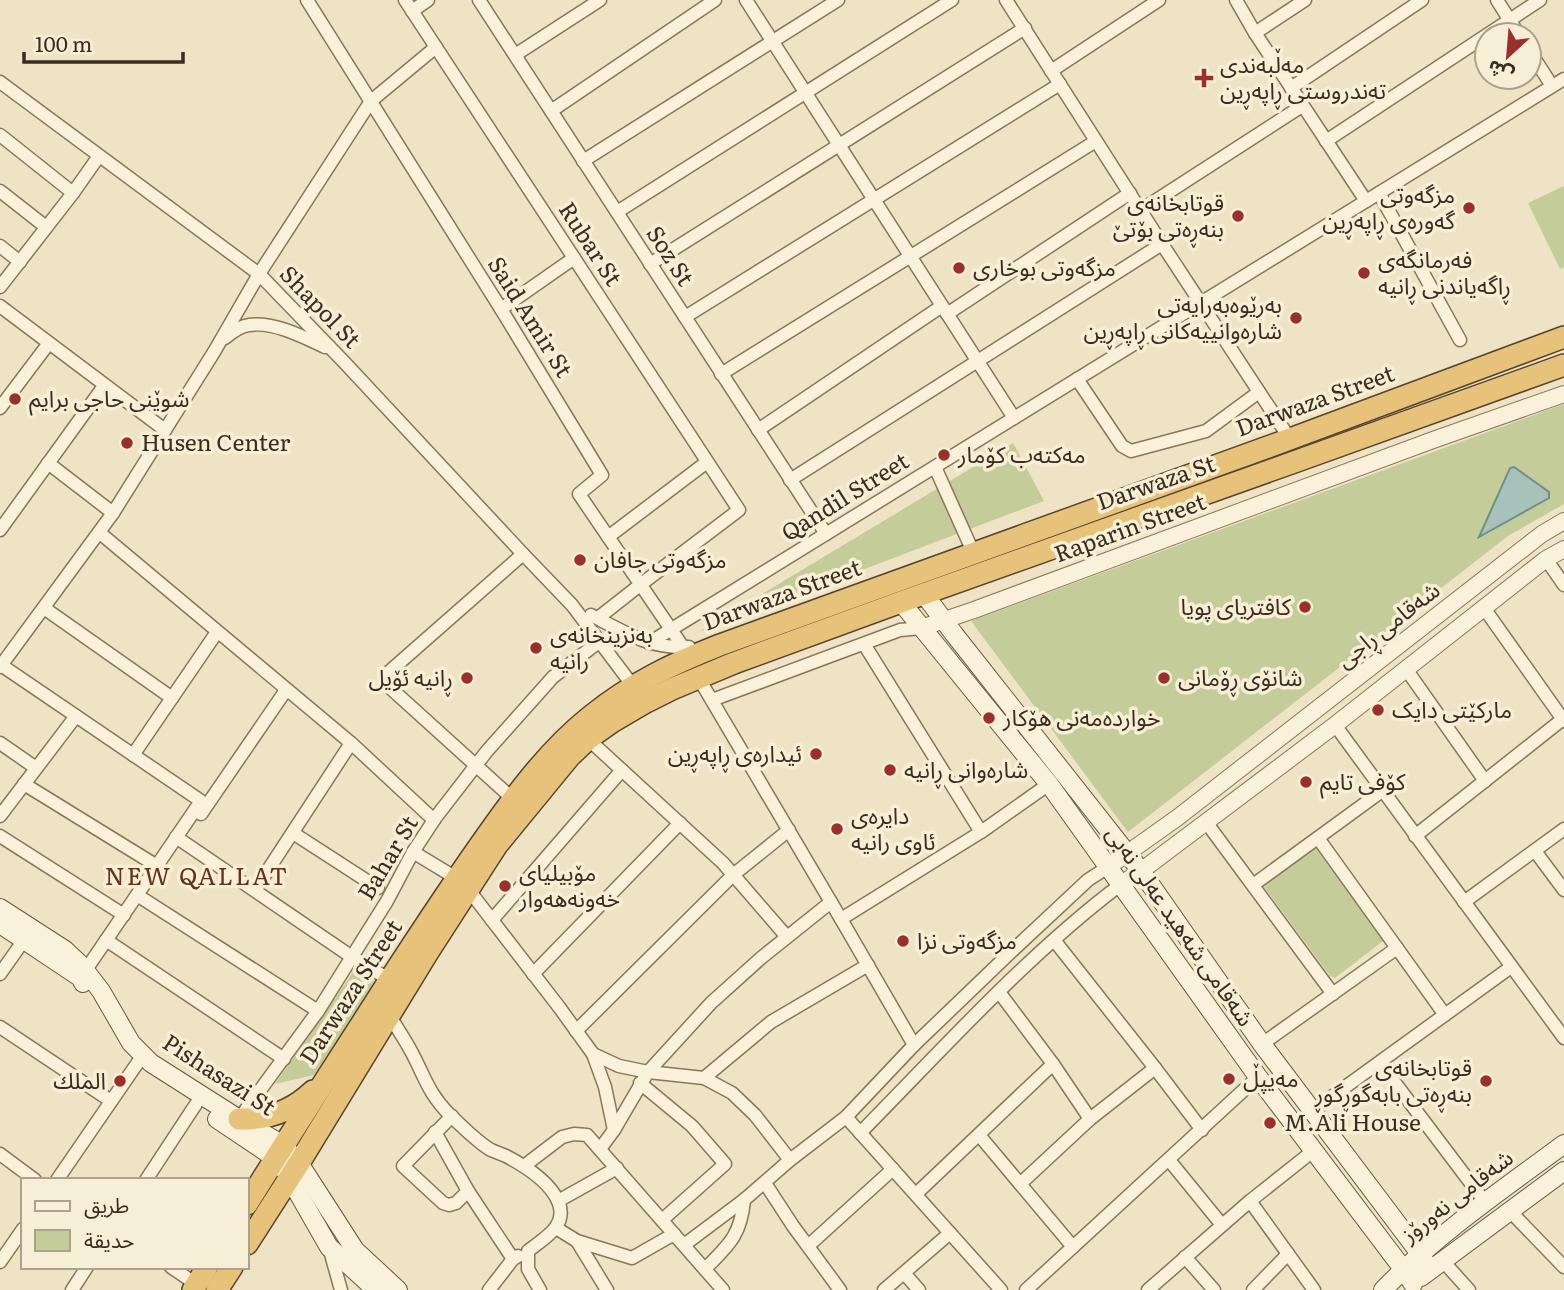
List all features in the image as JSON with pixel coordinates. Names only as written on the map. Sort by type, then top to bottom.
[{"type":"highway","name":"Darwaza Street","points":[[248,1202],[390,981],[462,884],[513,799],[567,737],[633,685],[666,667],[720,645],[1564,337]]},
{"type":"highway","points":[[1531,349],[1540,373]]},
{"type":"highway","name":"Darwaza St","points":[[462,884],[570,756],[588,739],[638,706],[698,677],[1564,365]]},
{"type":"highway","points":[[248,1242],[389,1014],[462,884]]},
{"type":"highway","points":[[239,1119],[265,1118],[289,1108],[310,1095],[327,1077]]},
{"type":"highway","points":[[217,1290],[231,1269]]},
{"type":"main road","name":"شەقامی شەهید عەلی نەبی","points":[[924,594],[1141,871],[1262,1044],[1431,1261]]},
{"type":"main road","name":"شەقامی شەهید عەلی نەبی","points":[[901,602],[1049,784],[1258,1077],[1408,1281]]},
{"type":"main road","name":"Pishasazi St","points":[[0,908],[65,950],[84,974],[86,990],[126,1054],[171,1076],[239,1119],[279,1152],[294,1171]]},
{"type":"main road","name":"Pishasazi St","points":[[0,924],[84,974]]},
{"type":"main road","name":"Pishasazi St","points":[[140,1059],[147,1074],[279,1152]]},
{"type":"main road","name":"شەقامی نەورۆز","points":[[1383,1290],[1408,1281],[1431,1261],[1485,1202],[1564,1144]]},
{"type":"main road","points":[[294,1171],[329,1247],[376,1290]]},
{"type":"main road","points":[[294,1171],[355,1250],[398,1290]]},
{"type":"main road","name":"شەقامی نەورۆز","points":[[1431,1261],[1510,1211],[1564,1171]]},
{"type":"street","name":"Said Amir St","points":[[307,0],[602,475],[579,494],[683,647]]},
{"type":"street","points":[[409,5],[428,0]]},
{"type":"street","name":"Soz St","points":[[480,0],[826,534]]},
{"type":"street","points":[[515,55],[600,0]]},
{"type":"street","points":[[551,111],[715,0]]},
{"type":"street","points":[[746,0],[1014,418]]},
{"type":"street","points":[[583,160],[838,0]]},
{"type":"street","points":[[617,212],[953,0]]},
{"type":"street","points":[[1006,0],[1290,439]]},
{"type":"street","points":[[1236,0],[1302,106],[1366,201]]},
{"type":"street","points":[[1255,33],[1305,0]]},
{"type":"street","points":[[1291,88],[1422,0]]},
{"type":"street","points":[[1497,0],[1509,19]]},
{"type":"street","points":[[1326,141],[1540,0]]},
{"type":"street","points":[[1051,71],[1151,2]]},
{"type":"street","name":"Rubar St","points":[[409,5],[739,510],[640,584]]},
{"type":"street","points":[[650,264],[1025,28]]},
{"type":"street","points":[[179,839],[201,801],[76,716],[3,658],[100,533],[214,352],[259,274],[371,101],[436,47]]},
{"type":"street","points":[[1543,72],[1552,86]]},
{"type":"street","name":"Qandil Street","points":[[649,643],[1564,79]]},
{"type":"street","name":"Shapol St","points":[[0,82],[259,274],[572,604]]},
{"type":"street","points":[[685,317],[1060,84]]},
{"type":"street","points":[[1141,210],[1302,106]]},
{"type":"street","points":[[0,135],[73,193]]},
{"type":"street","points":[[721,374],[1096,141]]},
{"type":"street","points":[[0,287],[99,156]]},
{"type":"street","points":[[0,191],[46,227]]},
{"type":"street","points":[[758,430],[1130,193]]},
{"type":"street","points":[[1379,193],[1460,340]]},
{"type":"street","points":[[790,480],[1162,244]]},
{"type":"street","points":[[0,246],[20,262]]},
{"type":"street","points":[[501,309],[574,258]]},
{"type":"street","points":[[0,306],[165,430]]},
{"type":"street","points":[[214,352],[225,337],[238,328],[250,324],[263,325],[308,339],[325,347],[345,363]]},
{"type":"street","points":[[0,408],[49,343]]},
{"type":"street","points":[[1077,379],[1122,446],[1131,451],[1206,431],[1259,392]]},
{"type":"street","points":[[1,525],[104,386]]},
{"type":"street","name":"Raparin Street","points":[[712,701],[900,630],[921,628],[943,621],[1564,394]]},
{"type":"street","points":[[608,537],[707,462]]},
{"type":"street","points":[[48,463],[113,513]]},
{"type":"street","points":[[935,467],[974,554]]},
{"type":"street","name":"شەقامی ڕاجی","points":[[1108,867],[1177,818],[1542,534],[1564,521]]},
{"type":"street","points":[[100,533],[351,743],[434,820]]},
{"type":"street","name":"شەقامی ڕاجی","points":[[1120,885],[1335,725],[1546,559],[1564,549]]},
{"type":"street","points":[[513,799],[387,685],[386,679],[390,671],[523,554]]},
{"type":"street","points":[[1546,559],[1564,586]]},
{"type":"street","points":[[598,618],[640,584]]},
{"type":"street","points":[[572,604],[630,636],[649,643],[683,647],[720,645]]},
{"type":"street","points":[[572,604],[633,685]]},
{"type":"street","points":[[44,608],[172,698]]},
{"type":"street","points":[[1415,836],[1563,720],[1484,608]]},
{"type":"street","points":[[133,755],[217,632]]},
{"type":"street","name":"Bahar St","points":[[239,1119],[318,1011],[434,820],[475,766],[552,677],[600,642]]},
{"type":"street","points":[[863,644],[981,832]]},
{"type":"street","points":[[1406,669],[1485,780]]},
{"type":"street","points":[[698,677],[914,1045]]},
{"type":"street","points":[[84,974],[157,866],[286,690]]},
{"type":"street","points":[[0,816],[76,716]]},
{"type":"street","points":[[1335,725],[1511,967],[1562,1032]]},
{"type":"street","points":[[588,739],[723,863],[787,937]]},
{"type":"street","points":[[0,743],[36,768]]},
{"type":"street","points":[[255,890],[351,743]]},
{"type":"street","points":[[492,920],[622,770]]},
{"type":"street","points":[[24,784],[157,866]]},
{"type":"street","points":[[841,919],[981,832],[1049,784]]},
{"type":"street","points":[[1253,885],[1382,791]]},
{"type":"street","points":[[1206,822],[1333,994]]},
{"type":"street","points":[[533,974],[680,823]]},
{"type":"street","points":[[576,1031],[733,875],[789,830]]},
{"type":"street","points":[[1464,902],[1564,830]]},
{"type":"street","points":[[292,833],[378,888]]},
{"type":"street","points":[[0,836],[124,915]]},
{"type":"street","points":[[1318,838],[1445,1015]]},
{"type":"street","points":[[179,839],[390,981]]},
{"type":"street","points":[[1535,850],[1564,890]]},
{"type":"street","points":[[414,852],[462,884],[576,1031],[593,1055],[605,1087],[614,1130]]},
{"type":"street","points":[[684,1245],[846,1117],[914,1045],[1088,880],[1108,867]]},
{"type":"street","points":[[860,1133],[999,992],[1054,940],[1120,885]]},
{"type":"street","points":[[137,895],[318,1011]]},
{"type":"street","points":[[600,1149],[648,1072],[711,1003],[761,958],[831,902]]},
{"type":"street","points":[[0,974],[24,940]]},
{"type":"street","points":[[106,940],[284,1059]]},
{"type":"street","points":[[1054,940],[1202,1130]]},
{"type":"street","points":[[1262,1044],[1397,948]]},
{"type":"street","points":[[704,1078],[771,1022],[868,965]]},
{"type":"street","points":[[1312,1111],[1511,967]]},
{"type":"street","points":[[999,992],[1090,1119]]},
{"type":"street","points":[[389,1014],[431,1092],[452,1116],[491,1150],[524,1166],[538,1177],[558,1201],[561,1211],[556,1228],[528,1251],[513,1259],[489,1290]]},
{"type":"street","points":[[0,1027],[111,1101]]},
{"type":"street","points":[[593,1055],[619,1066],[704,1078],[732,1093],[755,1115],[790,1160]]},
{"type":"street","points":[[58,1178],[140,1059]]},
{"type":"street","points":[[1380,1063],[1485,1202]]},
{"type":"street","points":[[916,1194],[1053,1064]]},
{"type":"street","points":[[1020,1184],[1090,1119],[1155,1068]]},
{"type":"street","points":[[1026,1290],[1258,1077]]},
{"type":"street","points":[[640,1083],[692,1126],[725,1164],[662,1220]]},
{"type":"street","points":[[147,1178],[196,1104]]},
{"type":"street","points":[[452,1116],[403,1166],[443,1203],[456,1203],[468,1191]]},
{"type":"street","points":[[846,1117],[1001,1290]]},
{"type":"street","points":[[435,1132],[468,1191],[513,1259]]},
{"type":"street","points":[[524,1166],[562,1137],[587,1135],[723,1290]]},
{"type":"street","points":[[979,1135],[1073,1247]]},
{"type":"street","points":[[1148,1290],[1250,1201],[1313,1151]]},
{"type":"street","points":[[0,1154],[32,1178]]},
{"type":"street","points":[[1169,1160],[1222,1225]]},
{"type":"street","points":[[558,1201],[617,1168]]},
{"type":"street","points":[[808,1246],[893,1169]]},
{"type":"street","points":[[765,1182],[840,1290]]},
{"type":"street","points":[[705,1269],[735,1235],[742,1220],[744,1200]]},
{"type":"street","points":[[1250,1201],[1314,1290]]},
{"type":"street","points":[[1510,1211],[1564,1267]]},
{"type":"street","points":[[556,1228],[577,1241],[632,1258],[674,1234]]},
{"type":"street","points":[[0,1262],[21,1232]]},
{"type":"street","points":[[884,1290],[950,1233]]},
{"type":"street","points":[[577,1241],[607,1290]]},
{"type":"street","points":[[329,1247],[341,1290]]},
{"type":"street","points":[[528,1251],[528,1269],[540,1290]]},
{"type":"street","points":[[1253,1290],[1289,1254]]},
{"type":"street","points":[[1185,1256],[1214,1290]]},
{"type":"street","points":[[1431,1261],[1469,1290]]},
{"type":"street","points":[[72,1290],[87,1269]]},
{"type":"street","points":[[175,1269],[199,1280]]},
{"type":"street","points":[[904,1273],[919,1290]]},
{"type":"green space","points":[[1564,186],[1564,267],[1560,269],[1528,203]]},
{"type":"green space","points":[[1564,404],[1564,504],[1508,536],[1128,832],[971,621]]},
{"type":"green space","points":[[1013,443],[1044,501],[699,632]]},
{"type":"green space","points":[[1315,847],[1384,935],[1383,941],[1335,978],[1330,976],[1264,887],[1266,882]]},
{"type":"green space","points":[[354,971],[377,983],[314,1075],[275,1084]]},
{"type":"water","points":[[1514,467],[1549,492],[1549,498],[1479,537],[1510,468]]},
{"type":"place","name":"مەڵبەندی تەندروستی ڕاپەڕین","points":[[1204,78]]},
{"type":"place","name":"مزگەوتی گەورەی ڕاپەڕین","points":[[1469,208]]},
{"type":"place","name":"قوتابخانەی بنەڕەتی بۆتێ","points":[[1238,216]]},
{"type":"place","name":"مزگەوتی بوخاری","points":[[959,268]]},
{"type":"place","name":"فەرمانگەی ڕاگەیاندنی ڕانیە","points":[[1364,273]]},
{"type":"place","name":"بەڕێوەبەرایەتی شارەوانییەکانی ڕاپەڕین","points":[[1296,318]]},
{"type":"place","name":"شوێنی حاجی برایم","points":[[15,399]]},
{"type":"place","name":"Husen Center","points":[[127,443]]},
{"type":"place","name":"مەکتەب کۆمار","points":[[944,455]]},
{"type":"place","name":"مزگەوتی جافان","points":[[580,560]]},
{"type":"place","name":"کافتریای پویا","points":[[1305,607]]},
{"type":"place","name":"بەنزینخانەی رانیە","points":[[536,648]]},
{"type":"place","name":"ڕانیە ئۆیل","points":[[467,678]]},
{"type":"place","name":"شانۆی ڕۆمانی","points":[[1164,678]]},
{"type":"place","name":"مارکێتی دایک","points":[[1378,710]]},
{"type":"place","name":"خواردەمەنی هۆکار","points":[[989,718]]},
{"type":"place","name":"ئیدارەی ڕاپەڕین","points":[[816,754]]},
{"type":"place","name":"شارەوانی ڕانیە","points":[[890,770]]},
{"type":"place","name":"کۆفی تایم","points":[[1306,782]]},
{"type":"place","name":"دایرەی ئاوی رانیە","points":[[837,829]]},
{"type":"place","name":"مۆبیلیای خەونەهەوار","points":[[505,886]]},
{"type":"place","name":"مزگەوتی نزا","points":[[903,941]]},
{"type":"place","name":"مەیپڵ","points":[[1229,1079]]},
{"type":"place","name":"الملك","points":[[120,1081]]},
{"type":"place","name":"قوتابخانەی بنەڕەتی بابەگوڕگوڕ","points":[[1486,1081]]},
{"type":"place","name":"M.Ali House","points":[[1270,1123]]},
{"type":"district","name":"NEW QALLAT","points":[[197,877]]}]
